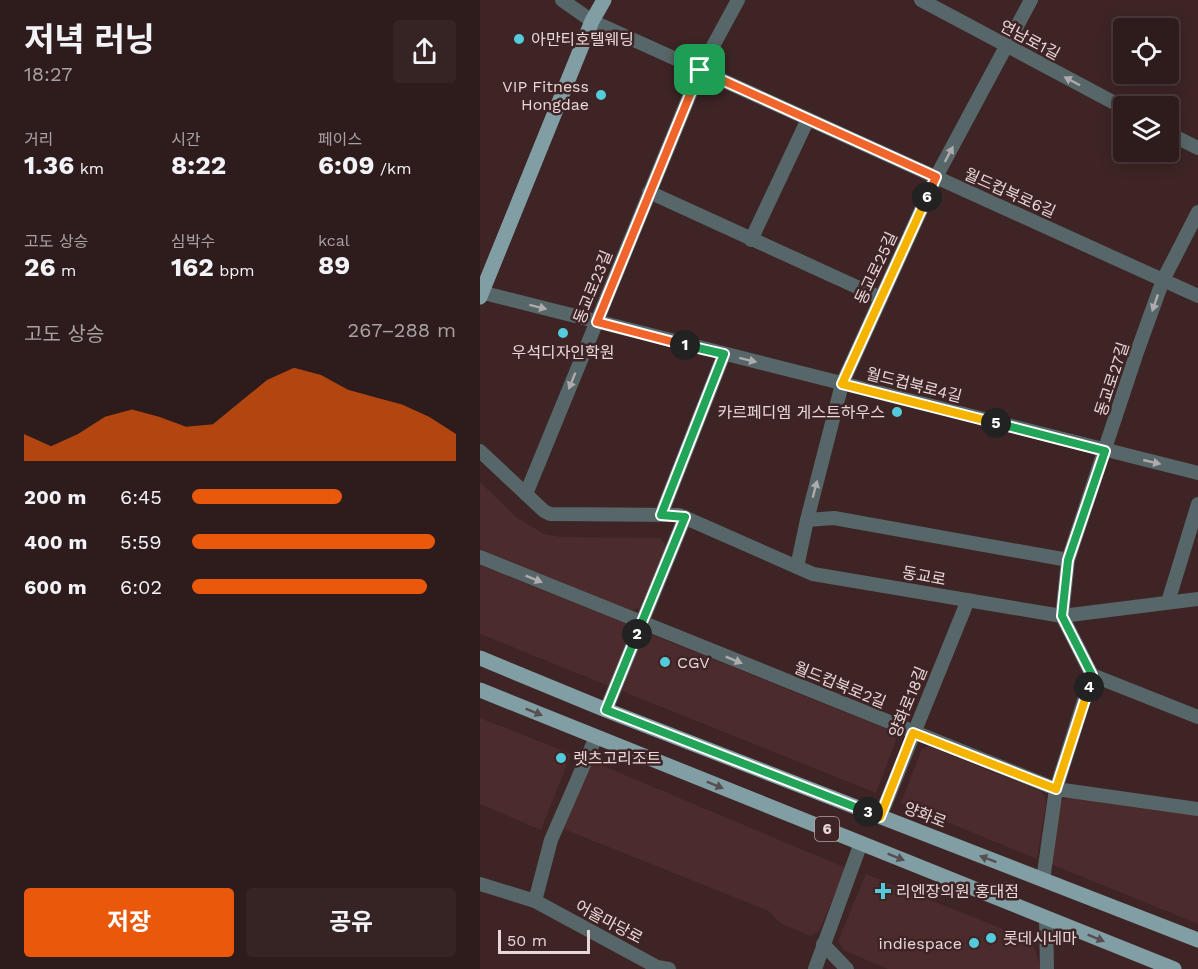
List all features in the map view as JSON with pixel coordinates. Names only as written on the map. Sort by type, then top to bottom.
[{"type":"main road","points":[[481,294],[592,21],[604,0]]},
{"type":"main road","name":"양화로","points":[[480,658],[606,710],[1198,940]]},
{"type":"main road","name":"6","points":[[480,690],[1174,969]]},
{"type":"street","name":"월드컵북로6길","points":[[562,0],[592,21],[1198,296]]},
{"type":"street","name":"동교로23길","points":[[526,494],[700,70],[738,0]]},
{"type":"street","name":"연남로1길","points":[[921,0],[1113,102]]},
{"type":"street","name":"동교로25길","points":[[797,567],[842,384],[936,177],[1031,0]]},
{"type":"street","points":[[752,240],[808,119]]},
{"type":"street","points":[[1179,138],[1198,148]]},
{"type":"street","points":[[649,192],[881,298]]},
{"type":"street","name":"동교로27길","points":[[1062,616],[1068,560],[1163,280],[1198,212]]},
{"type":"street","name":"월드컵북로4길","points":[[481,294],[1198,473]]},
{"type":"street","points":[[661,515],[724,354]]},
{"type":"street","name":"동교로","points":[[480,451],[550,514],[685,517],[813,574],[1062,616],[1198,598]]},
{"type":"street","points":[[1168,602],[1198,504]]},
{"type":"street","points":[[606,710],[685,517]]},
{"type":"street","points":[[807,520],[834,518],[1068,560]]},
{"type":"street","name":"월드컵북로2길","points":[[480,557],[1056,789],[1198,809]]},
{"type":"street","name":"양화로18길","points":[[880,817],[968,600]]},
{"type":"street","points":[[1062,616],[1092,675],[1198,717]]},
{"type":"street","points":[[1043,880],[1056,789],[1092,675]]},
{"type":"street","points":[[535,901],[552,840],[596,737]]},
{"type":"street","points":[[815,969],[861,843]]},
{"type":"street","name":"어울마당로","points":[[480,885],[535,901],[660,968]]},
{"type":"street","points":[[1047,918],[1047,969]]},
{"type":"street","points":[[823,944],[847,969]]},
{"type":"shaded area","points":[[480,482],[516,517],[544,534],[561,537],[660,538],[666,546],[640,607],[632,611],[480,549]]},
{"type":"shaded area","points":[[480,565],[627,624],[630,633],[609,686],[480,634]]},
{"type":"shaded area","points":[[652,635],[892,731],[896,740],[876,793],[622,691],[643,638]]},
{"type":"shaded area","points":[[480,718],[571,754],[541,830],[480,804]]},
{"type":"shaded area","points":[[929,746],[1042,792],[1046,804],[1037,859],[901,803],[922,749]]},
{"type":"shaded area","points":[[589,760],[846,868],[819,931],[810,936],[780,923],[769,911],[561,828]]},
{"type":"shaded area","points":[[1069,796],[1198,814],[1198,924],[1051,864],[1061,802]]},
{"type":"shaded area","points":[[866,874],[1032,941],[1041,969],[888,969],[843,950],[838,941]]},
{"type":"place","name":"아만티호텔웨딩","points":[[519,39]]},
{"type":"place","name":"VIP Fitness Hongdae","points":[[601,95]]},
{"type":"place","name":"우석디자인학원","points":[[563,333]]},
{"type":"place","name":"카르페디엠 게스트하우스","points":[[897,412]]},
{"type":"place","name":"CGV","points":[[665,662]]},
{"type":"place","name":"렛츠고리조트","points":[[561,758]]},
{"type":"place","name":"리엔장의원 홍대점","points":[[883,891]]},
{"type":"place","name":"롯데시네마","points":[[991,938]]},
{"type":"place","name":"indiespace","points":[[974,943]]},
{"type":"route","points":[[700,70],[936,177],[842,384],[1105,451],[1068,560],[1062,616],[1092,675],[1056,789],[913,733],[880,817],[606,710],[685,517],[661,515],[724,354],[597,322],[700,70]]}]
